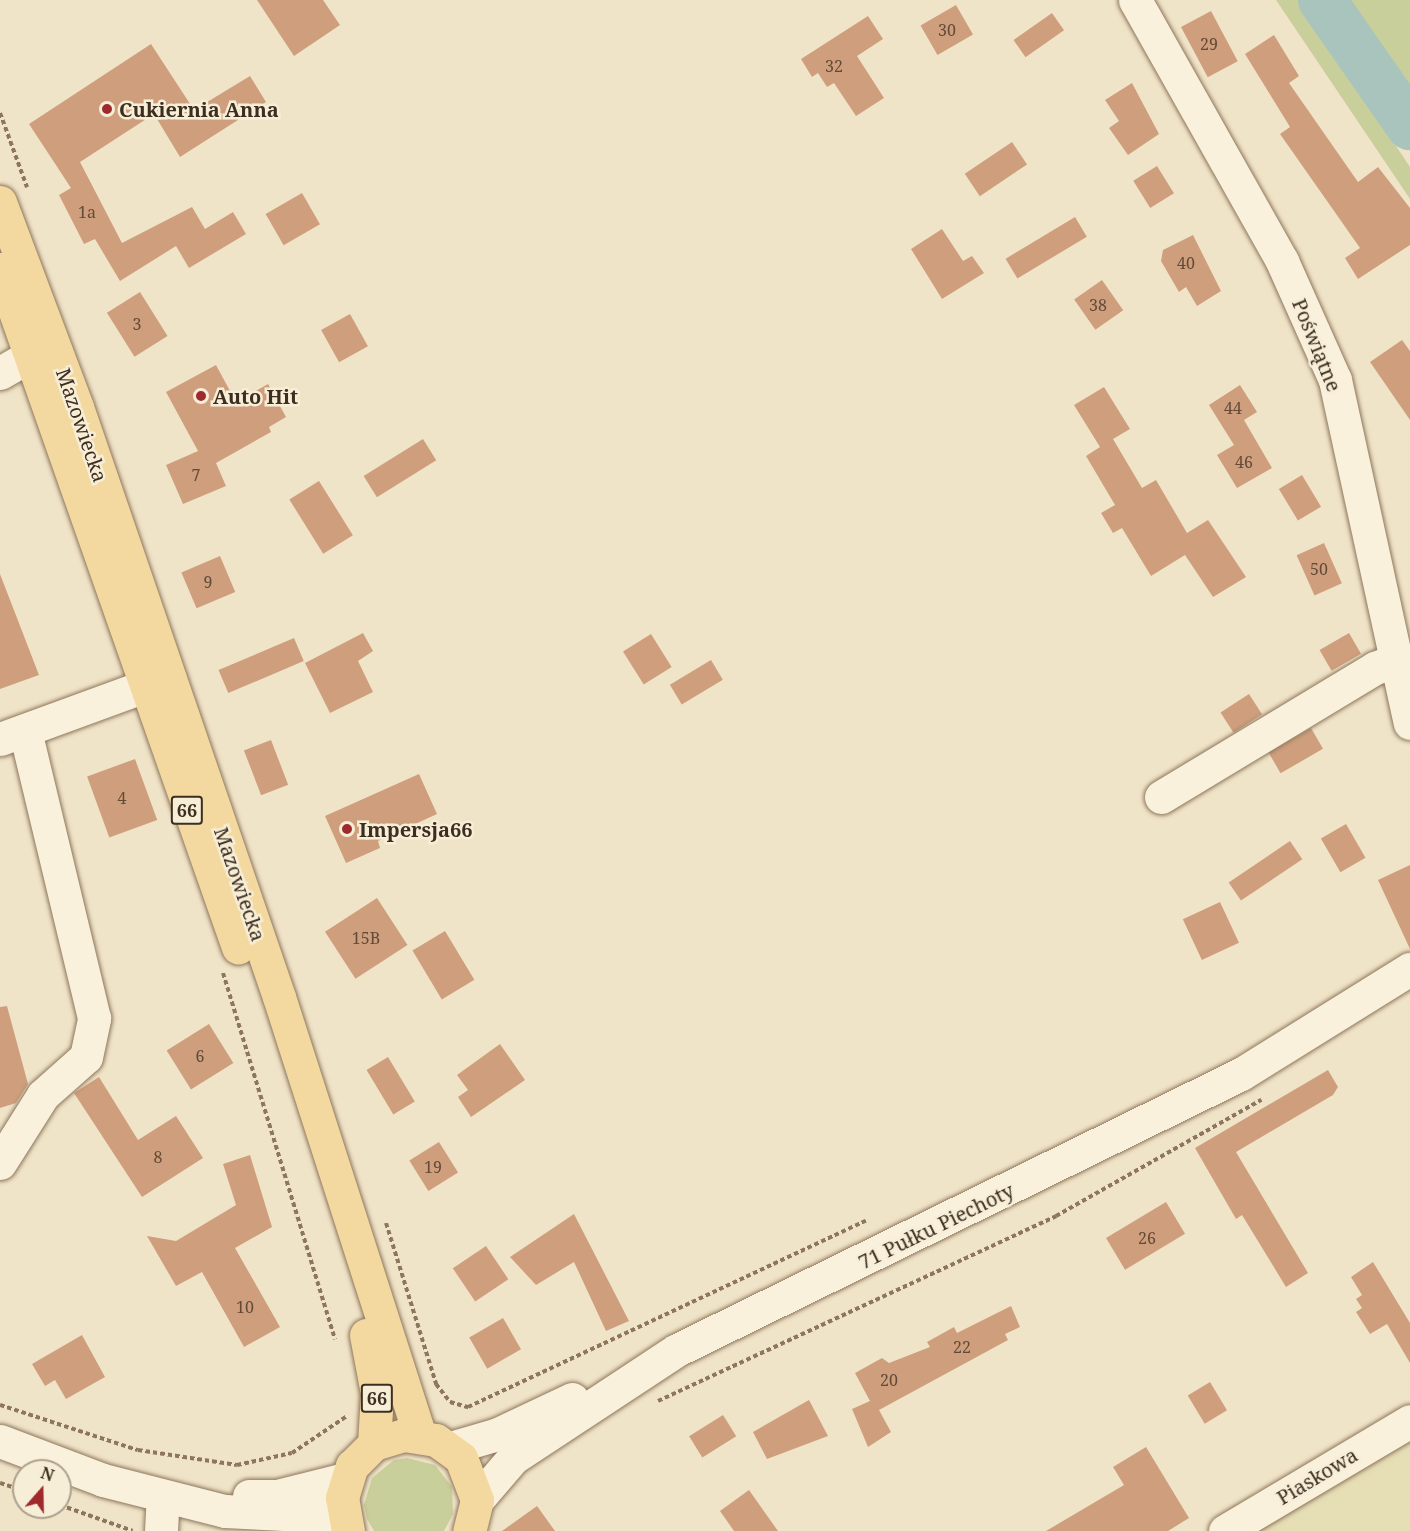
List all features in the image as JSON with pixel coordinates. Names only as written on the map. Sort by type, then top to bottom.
[{"type":"main road","name":"Mazowiecka","points":[[0,202],[40,343],[157,681],[360,1240],[401,1388],[420,1435]]},
{"type":"main road","name":"Mazowiecka","points":[[0,269],[40,343]]},
{"type":"main road","name":"Mazowiecka","points":[[157,681],[261,1009],[357,1297],[377,1394],[374,1444]]},
{"type":"main road","points":[[346,1524],[345,1479],[374,1444],[420,1435],[450,1448],[469,1471],[477,1500],[470,1531]]},
{"type":"street","name":"Poświątne","points":[[1136,0],[1282,261],[1335,380],[1410,723]]},
{"type":"street","points":[[0,373],[40,343]]},
{"type":"street","points":[[1161,796],[1375,668],[1396,660]]},
{"type":"street","points":[[0,1162],[43,1095],[86,1057],[94,1018],[12,735],[157,681]]},
{"type":"street","name":"71 Pułku Piechoty","points":[[477,1500],[513,1458],[677,1350],[1242,1074],[1410,969]]},
{"type":"street","points":[[450,1448],[498,1434],[677,1350]]},
{"type":"street","name":"Piaskowa","points":[[1224,1531],[1410,1421]]},
{"type":"street","points":[[0,1441],[163,1496],[225,1511],[346,1524]]},
{"type":"street","points":[[163,1496],[277,1496],[345,1479]]},
{"type":"street","points":[[161,1531],[163,1496]]},
{"type":"path","points":[[655,1402],[1056,1216],[1269,1095]]},
{"type":"path","points":[[436,1384],[450,1401],[468,1407],[879,1215]]},
{"type":"path","points":[[0,1404],[138,1450],[237,1466],[309,1445],[357,1408]]},
{"type":"path","points":[[72,1508],[133,1531]]},
{"type":"shaded area","points":[[1410,1437],[1410,1531],[1249,1531]]},
{"type":"green space","points":[[1276,0],[1299,0],[1410,167],[1410,199]]},
{"type":"green space","points":[[1341,0],[1410,0],[1410,98]]},
{"type":"green space","points":[[407,1458],[435,1465],[452,1487],[453,1514],[444,1531],[374,1531],[367,1519],[364,1505],[372,1478],[394,1460]]},
{"type":"building","points":[[257,0],[323,0],[340,25],[294,56]]},
{"type":"building","points":[[956,5],[973,34],[937,55],[920,26]]},
{"type":"building","points":[[1211,11],[1238,61],[1208,77],[1181,27]]},
{"type":"building","points":[[1052,13],[1064,30],[1026,57],[1013,40]]},
{"type":"building","points":[[868,16],[883,39],[857,56],[884,98],[856,116],[834,83],[827,87],[818,73],[812,77],[801,59]]},
{"type":"building","points":[[1274,35],[1299,76],[1289,83],[1358,182],[1378,167],[1410,208],[1410,245],[1358,279],[1345,258],[1360,248],[1280,134],[1290,127],[1245,54]]},
{"type":"building","points":[[151,44],[194,110],[250,76],[266,102],[180,157],[154,114],[80,162],[122,243],[192,207],[205,229],[233,212],[246,234],[189,268],[176,246],[120,281],[95,239],[84,244],[59,195],[71,188],[29,124]]},
{"type":"building","points":[[1132,83],[1159,134],[1128,155],[1109,128],[1119,121],[1105,100]]},
{"type":"building","points":[[1012,142],[1027,164],[980,196],[965,174]]},
{"type":"building","points":[[1157,166],[1174,193],[1150,208],[1133,181]]},
{"type":"building","points":[[302,193],[320,224],[284,245],[266,214]]},
{"type":"building","points":[[1075,217],[1087,237],[1017,278],[1006,259]]},
{"type":"building","points":[[942,229],[963,261],[972,256],[984,273],[942,299],[911,249]]},
{"type":"building","points":[[1193,235],[1221,291],[1197,306],[1186,287],[1179,292],[1161,261],[1163,250]]},
{"type":"building","points":[[1102,280],[1123,310],[1095,330],[1074,300]]},
{"type":"building","points":[[140,292],[168,336],[134,357],[107,313]]},
{"type":"building","points":[[350,314],[368,346],[339,362],[321,330]]},
{"type":"building","points":[[1402,340],[1410,351],[1410,420],[1370,362]]},
{"type":"building","points":[[216,365],[236,402],[268,384],[286,417],[269,427],[271,432],[216,463],[226,486],[183,504],[166,465],[198,451],[166,392]]},
{"type":"building","points":[[1240,385],[1257,412],[1244,420],[1272,468],[1237,488],[1217,455],[1234,445],[1209,405]]},
{"type":"building","points":[[1104,387],[1130,429],[1113,439],[1142,488],[1156,480],[1187,533],[1208,520],[1246,577],[1213,597],[1185,555],[1151,576],[1122,528],[1113,533],[1101,513],[1115,505],[1086,456],[1100,447],[1074,405]]},
{"type":"building","points":[[423,439],[436,460],[377,497],[364,476]]},
{"type":"building","points":[[1302,475],[1321,507],[1298,521],[1279,489]]},
{"type":"building","points":[[319,481],[353,535],[323,554],[289,500]]},
{"type":"building","points":[[1324,543],[1342,583],[1314,595],[1297,555]]},
{"type":"building","points":[[220,556],[235,592],[197,608],[181,572]]},
{"type":"building","points":[[0,574],[39,675],[0,689]]},
{"type":"building","points":[[363,633],[373,651],[358,661],[373,692],[330,713],[305,663]]},
{"type":"building","points":[[1349,633],[1361,654],[1332,671],[1320,650]]},
{"type":"building","points":[[651,634],[672,667],[644,685],[623,651]]},
{"type":"building","points":[[294,638],[304,661],[228,693],[219,670]]},
{"type":"building","points":[[711,660],[723,680],[682,704],[670,685]]},
{"type":"building","points":[[1249,694],[1262,714],[1234,733],[1220,713]]},
{"type":"building","points":[[1311,728],[1323,749],[1281,773],[1269,753]]},
{"type":"building","points":[[271,740],[288,785],[261,795],[244,750]]},
{"type":"building","points":[[135,759],[157,820],[109,838],[87,776]]},
{"type":"building","points":[[419,774],[437,814],[378,841],[380,848],[346,863],[325,816]]},
{"type":"building","points":[[1346,824],[1366,858],[1340,872],[1321,839]]},
{"type":"building","points":[[1290,841],[1302,859],[1241,901],[1229,882]]},
{"type":"building","points":[[1410,865],[1410,949],[1378,880]]},
{"type":"building","points":[[377,898],[407,945],[356,979],[325,932]]},
{"type":"building","points":[[1220,902],[1239,943],[1202,960],[1183,919]]},
{"type":"building","points":[[445,931],[474,980],[442,999],[412,951]]},
{"type":"building","points":[[7,1006],[28,1084],[16,1103],[0,1108],[0,1007]]},
{"type":"building","points":[[209,1024],[233,1063],[191,1090],[167,1050]]},
{"type":"building","points":[[500,1044],[525,1080],[471,1117],[458,1097],[468,1090],[457,1075]]},
{"type":"building","points":[[388,1057],[415,1102],[393,1114],[367,1070]]},
{"type":"building","points":[[1328,1070],[1338,1087],[1333,1095],[1236,1152],[1308,1273],[1286,1287],[1242,1215],[1236,1219],[1195,1148]]},
{"type":"building","points":[[99,1077],[138,1140],[176,1116],[203,1158],[142,1197],[74,1093]]},
{"type":"building","points":[[439,1142],[458,1173],[428,1191],[409,1161]]},
{"type":"building","points":[[250,1155],[272,1227],[235,1248],[280,1327],[244,1347],[202,1272],[176,1286],[147,1236],[176,1241],[236,1205],[223,1164]]},
{"type":"building","points":[[1166,1202],[1185,1234],[1125,1270],[1106,1238]]},
{"type":"building","points":[[574,1214],[629,1321],[606,1331],[574,1262],[536,1285],[510,1257]]},
{"type":"building","points":[[486,1246],[508,1279],[475,1302],[453,1268]]},
{"type":"building","points":[[1373,1262],[1410,1323],[1410,1363],[1387,1324],[1370,1334],[1356,1312],[1362,1308],[1356,1299],[1362,1295],[1351,1277]]},
{"type":"building","points":[[1011,1306],[1020,1327],[1005,1334],[1008,1340],[879,1410],[891,1432],[868,1447],[852,1409],[870,1401],[855,1373],[882,1358],[889,1363],[930,1347],[927,1342],[954,1327],[957,1333]]},
{"type":"building","points":[[503,1318],[521,1349],[487,1369],[469,1338]]},
{"type":"building","points":[[82,1335],[105,1377],[66,1399],[55,1380],[45,1386],[32,1364]]},
{"type":"building","points":[[1210,1382],[1227,1410],[1205,1424],[1188,1395]]},
{"type":"building","points":[[809,1400],[828,1436],[767,1459],[753,1432]]},
{"type":"building","points":[[723,1415],[736,1436],[702,1457],[689,1436]]},
{"type":"building","points":[[1146,1447],[1189,1518],[1168,1531],[1046,1531],[1124,1485],[1113,1467]]},
{"type":"building","points":[[749,1490],[778,1531],[734,1531],[720,1511]]},
{"type":"building","points":[[537,1506],[555,1531],[502,1531]]},
{"type":"waterway","points":[[1322,0],[1410,126]]},
{"type":"place","name":"Cukiernia Anna","points":[[107,109]]},
{"type":"place","name":"Auto Hit","points":[[201,396]]},
{"type":"place","name":"Impersja66","points":[[347,829]]}]
